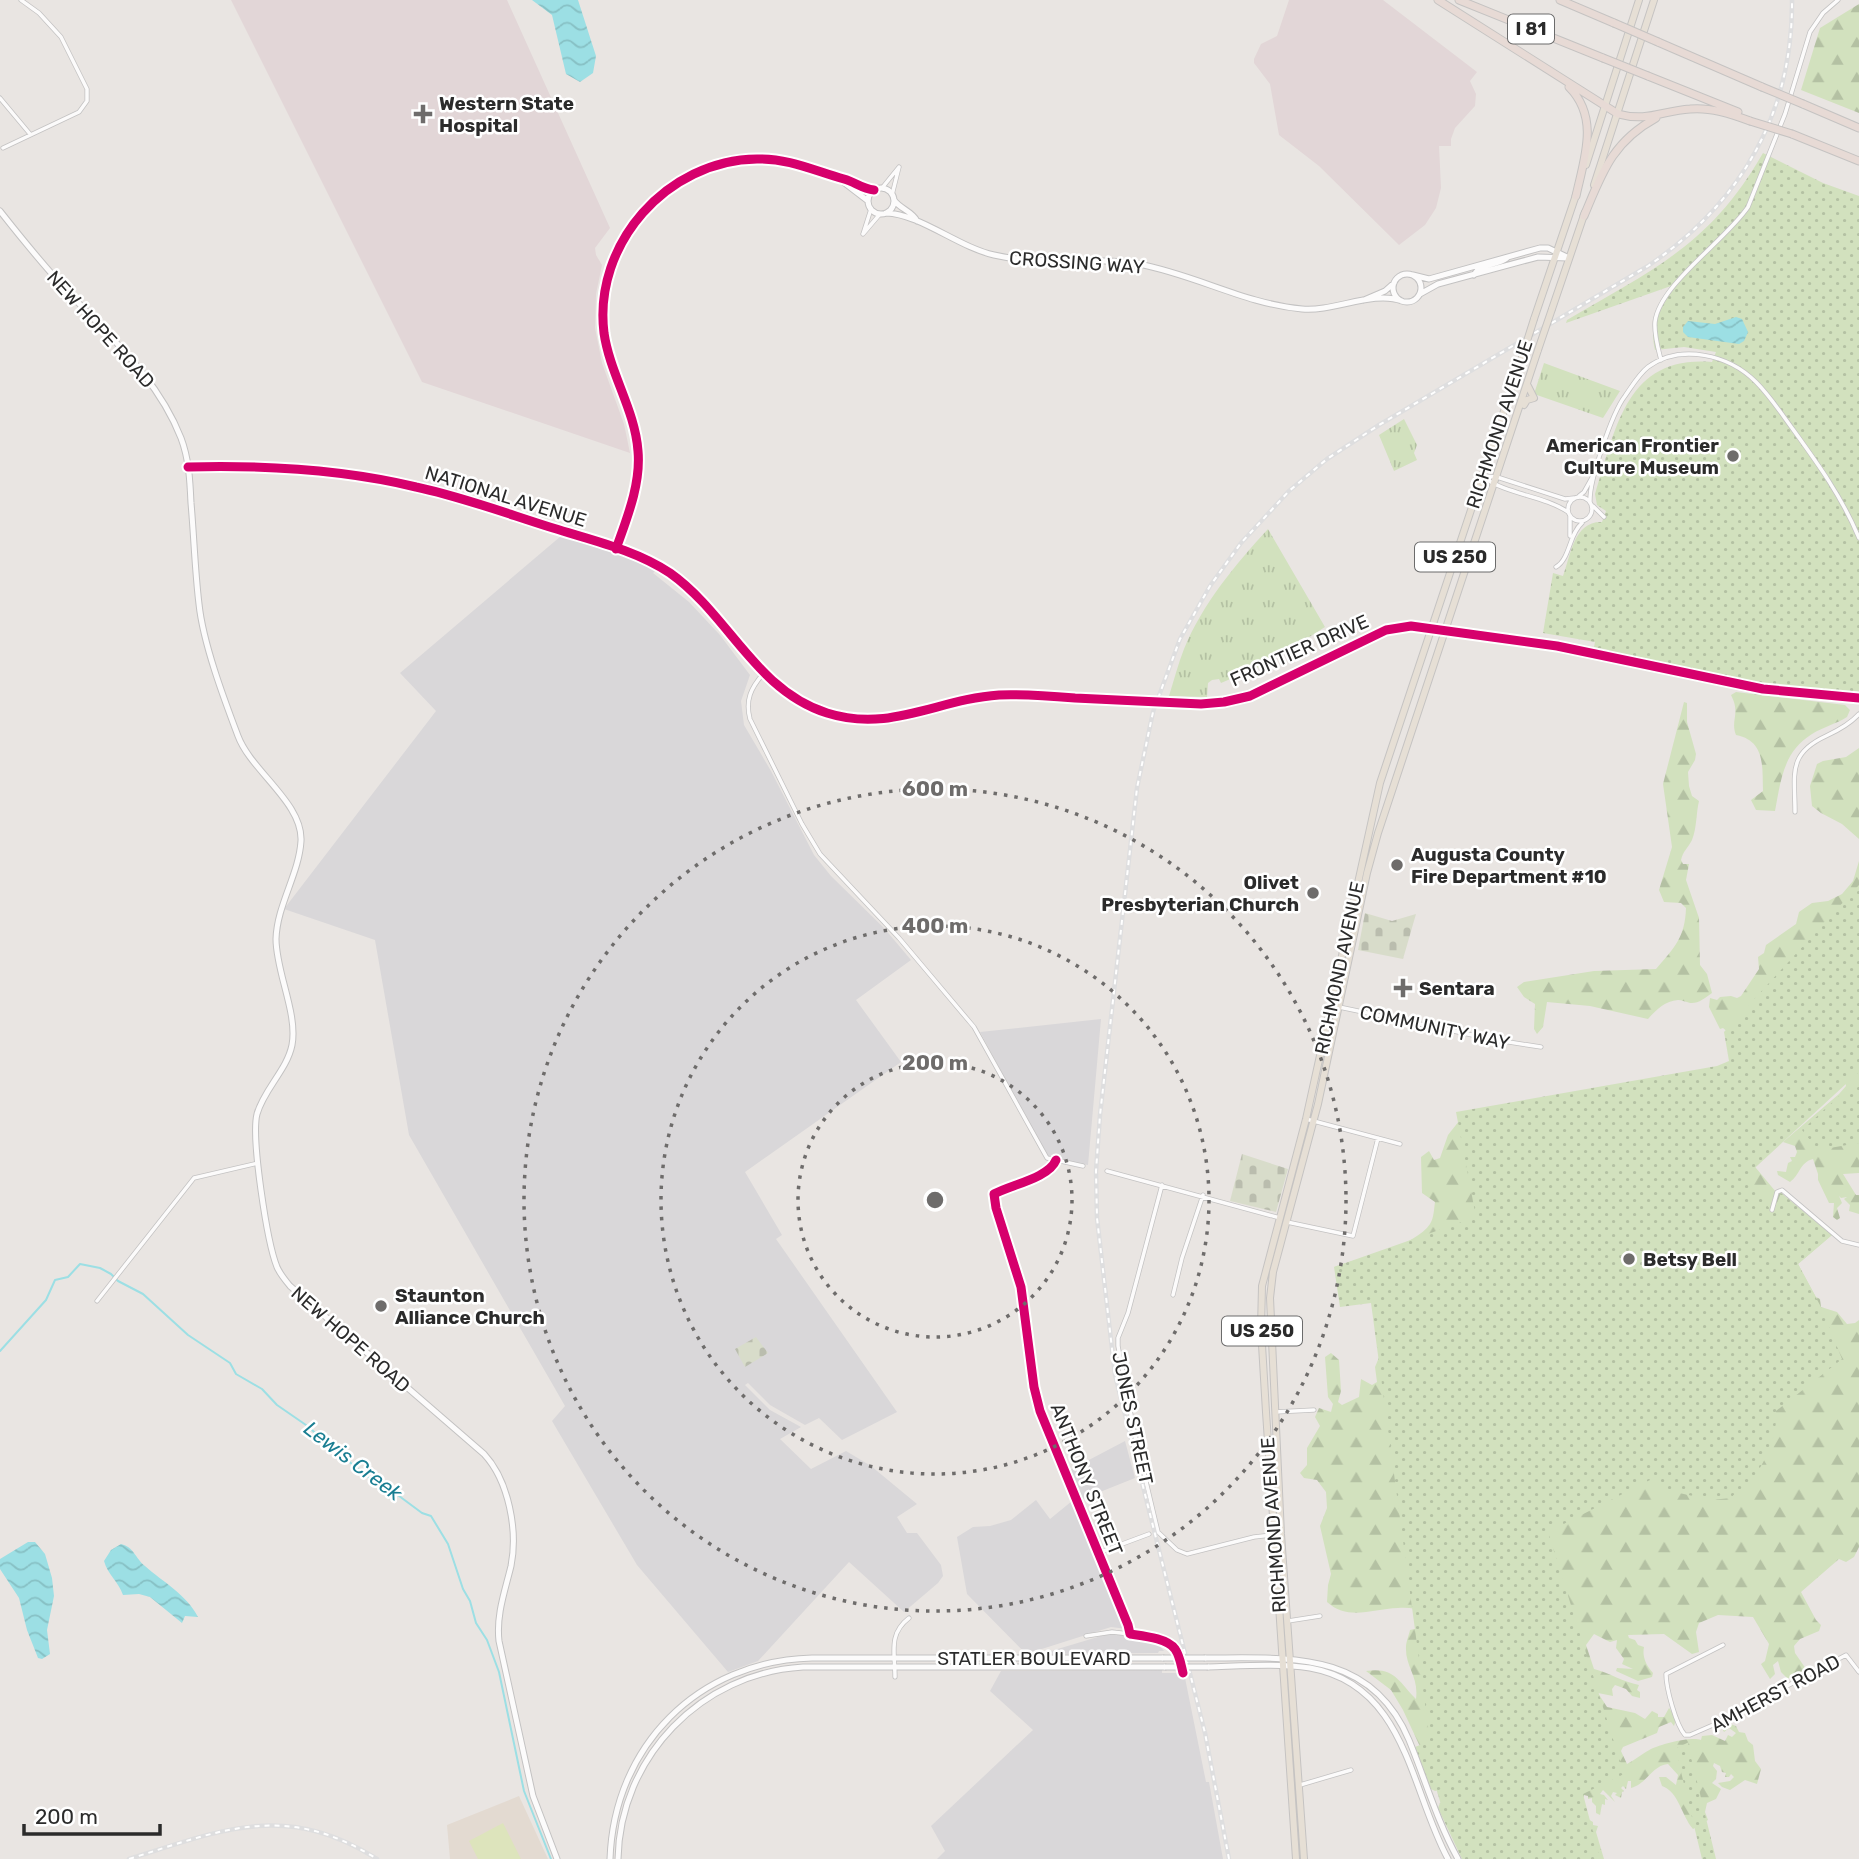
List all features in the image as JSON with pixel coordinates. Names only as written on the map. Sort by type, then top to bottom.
[{"type":"highway","points":[[1438,0],[1618,114],[1635,118],[1699,109],[1750,119]]},
{"type":"highway","name":"I 81","points":[[1459,0],[1859,161]]},
{"type":"highway","name":"I 81","points":[[1560,0],[1859,128]]},
{"type":"highway","points":[[1573,0],[1601,18]]},
{"type":"highway","points":[[1561,79],[1577,95],[1588,124],[1587,150],[1576,196]]},
{"type":"highway","points":[[1584,216],[1613,152],[1635,131],[1659,116]]},
{"type":"main road","name":"US 250","points":[[1606,107],[1639,0]]},
{"type":"main road","name":"US 250","points":[[1618,114],[1654,0]]},
{"type":"main road","name":"RICHMOND AVENUE","points":[[1304,1859],[1291,1663],[1273,1535],[1262,1292],[1306,1119],[1380,783],[1606,107]]},
{"type":"main road","name":"RICHMOND AVENUE","points":[[1296,1859],[1282,1667],[1284,1621],[1270,1298],[1273,1272],[1314,1121],[1378,832],[1618,114]]},
{"type":"main road","points":[[616,549],[637,481],[639,463],[635,432],[611,365],[603,319],[605,290],[611,265],[622,242],[642,213],[671,186],[711,166],[748,159],[783,160],[811,167],[874,190],[882,188],[893,197],[892,207],[883,213],[871,209],[868,201],[838,178]]},
{"type":"main road","points":[[868,201],[874,190]]},
{"type":"main road","name":"CROSSING WAY","points":[[893,197],[898,207],[917,220]]},
{"type":"main road","name":"NEW HOPE ROAD","points":[[0,211],[54,276],[149,379],[180,436],[188,467],[200,612],[221,687],[246,753],[289,806],[298,820],[301,834],[300,849],[276,937],[292,1026],[292,1041],[289,1054],[261,1102],[255,1131],[276,1264],[284,1279],[297,1293],[484,1454],[500,1477],[510,1514],[513,1545],[499,1619],[499,1641],[533,1796],[557,1859]]},
{"type":"main road","name":"CROSSING WAY","points":[[883,213],[917,220],[979,251],[1022,261],[1133,263],[1157,268],[1263,302],[1306,309],[1387,297],[1402,301]]},
{"type":"main road","points":[[1539,248],[1557,251],[1569,258],[1538,257],[1455,280],[1431,287],[1414,301],[1402,301],[1394,291],[1394,282],[1401,275],[1429,279],[1539,248]]},
{"type":"main road","points":[[1474,275],[1479,268],[1501,263],[1509,256]]},
{"type":"main road","points":[[1455,280],[1471,267]]},
{"type":"main road","points":[[1413,275],[1420,281],[1420,294]]},
{"type":"main road","name":"CROSSING WAY","points":[[1364,300],[1385,290],[1394,282]]},
{"type":"main road","points":[[1510,435],[1516,429],[1525,402],[1534,398],[1528,381]]},
{"type":"main road","name":"NATIONAL AVENUE","points":[[188,467],[310,469],[387,481],[455,497],[616,549],[654,564],[690,589],[711,609],[763,674]]},
{"type":"main road","name":"FRONTIER DRIVE","points":[[763,674],[783,691],[809,706],[834,715],[858,719],[896,718],[967,699],[999,695],[1206,704],[1241,699],[1286,680],[1386,630],[1405,626],[1557,646],[1756,688],[1859,698]]},
{"type":"main road","name":"STATLER BOULEVARD","points":[[610,1859],[617,1808],[631,1770],[656,1732],[690,1699],[732,1675],[774,1661],[811,1658],[1282,1658],[1339,1677],[1364,1692],[1382,1711],[1399,1739],[1448,1859]]},
{"type":"main road","name":"STATLER BOULEVARD","points":[[618,1859],[625,1812],[643,1766],[666,1734],[703,1701],[746,1678],[782,1669],[1282,1667],[1291,1663],[1342,1669],[1370,1685],[1386,1702],[1407,1736],[1439,1819],[1458,1859]]},
{"type":"street","points":[[3,148],[79,111],[87,101],[88,93],[56,29],[21,0]]},
{"type":"street","points":[[1661,360],[1655,335],[1655,320],[1659,309],[1676,285],[1739,220],[1748,207],[1785,114],[1810,33],[1823,13],[1838,0]]},
{"type":"street","points":[[0,98],[31,134]]},
{"type":"street","points":[[882,188],[898,167],[893,197]]},
{"type":"street","points":[[871,209],[863,234],[883,213]]},
{"type":"street","points":[[1570,538],[1570,503],[1584,492],[1595,472],[1619,404],[1644,371],[1661,360],[1690,354],[1705,355],[1733,365],[1752,378],[1771,399],[1825,474],[1845,507],[1859,538]]},
{"type":"street","points":[[1556,567],[1562,562],[1570,538],[1592,512],[1595,472]]},
{"type":"street","points":[[1482,476],[1497,477],[1565,499],[1586,498],[1604,517],[1578,521],[1555,505],[1494,485],[1482,476]]},
{"type":"street","points":[[763,674],[749,695],[750,719],[811,840],[832,869],[900,938],[974,1027],[1047,1158],[1083,1166]]},
{"type":"street","points":[[1795,811],[1795,769],[1801,754],[1814,742],[1844,728],[1859,714]]},
{"type":"street","name":"COMMUNITY WAY","points":[[1331,1003],[1339,1007],[1496,1040],[1541,1046]]},
{"type":"street","points":[[1306,1119],[1400,1144]]},
{"type":"street","points":[[1107,1171],[1203,1195],[1279,1217],[1287,1222],[1353,1236],[1378,1138]]},
{"type":"street","name":"ANTHONY STREET","points":[[1056,1160],[1055,1165],[1047,1172],[994,1194],[996,1208],[1021,1287],[1037,1402],[1130,1634]]},
{"type":"street","points":[[97,1301],[194,1178],[258,1163]]},
{"type":"street","name":"JONES STREET","points":[[1162,1185],[1118,1341],[1134,1431],[1158,1532],[1183,1554],[1273,1535]]},
{"type":"street","points":[[1772,1210],[1777,1192],[1781,1189],[1842,1241],[1859,1245]]},
{"type":"street","points":[[1173,1295],[1203,1195]]},
{"type":"street","points":[[1266,1412],[1314,1410]]},
{"type":"street","points":[[1098,1553],[1149,1534]]},
{"type":"street","points":[[1273,1535],[1281,1534]]},
{"type":"street","points":[[1284,1621],[1320,1616]]},
{"type":"street","points":[[895,1677],[895,1634],[909,1618]]},
{"type":"street","points":[[1086,1636],[1112,1632],[1147,1637],[1171,1645],[1176,1651],[1182,1673]]},
{"type":"street","name":"AMHERST ROAD","points":[[1723,1645],[1666,1674],[1680,1728],[1685,1735],[1713,1726],[1846,1655],[1859,1672]]},
{"type":"street","points":[[1291,1788],[1351,1770]]},
{"type":"shaded area","name":"Western State Hospital","points":[[231,0],[507,0],[610,228],[595,248],[602,265],[596,294],[595,328],[602,363],[624,424],[630,453],[422,382]]},
{"type":"shaded area","points":[[1289,0],[1383,0],[1477,72],[1470,81],[1476,94],[1475,106],[1455,128],[1451,146],[1439,146],[1441,188],[1436,208],[1425,225],[1399,245],[1319,166],[1279,135],[1270,84],[1254,63],[1254,59],[1261,44],[1277,36]]},
{"type":"shaded area","points":[[561,536],[636,560],[656,570],[653,573],[689,602],[720,635],[750,675],[741,701],[744,725],[814,855],[911,960],[856,1000],[901,1062],[745,1172],[782,1235],[776,1239],[897,1412],[842,1440],[819,1418],[805,1425],[770,1405],[748,1383],[745,1385],[770,1410],[801,1427],[780,1439],[811,1469],[846,1451],[871,1466],[917,1504],[897,1517],[907,1533],[917,1533],[941,1565],[943,1576],[904,1612],[849,1562],[758,1661],[728,1672],[637,1565],[552,1421],[565,1406],[409,1135],[375,940],[284,909],[436,711],[400,673]]},
{"type":"shaded area","points":[[1101,1019],[1088,1165],[1048,1158],[980,1032]]},
{"type":"shaded area","points":[[1125,1441],[1135,1478],[1080,1500],[1068,1471]]},
{"type":"shaded area","points":[[1036,1500],[1050,1519],[1072,1501],[1127,1629],[1111,1627],[1026,1654],[967,1594],[957,1537],[973,1527],[1011,1520]]},
{"type":"shaded area","points":[[1111,1633],[1146,1638],[1157,1643],[1164,1651],[1041,1654]]},
{"type":"shaded area","points":[[1162,1670],[1162,1673],[1184,1673],[1223,1859],[937,1859],[945,1851],[931,1826],[1033,1730],[990,1691],[1001,1671]]},
{"type":"shaded area","points":[[519,1796],[548,1859],[450,1859],[447,1825]]},
{"type":"green space","points":[[1859,4],[1859,113],[1801,90],[1820,28]]},
{"type":"green space","name":"American Frontier Culture Museum","points":[[1763,153],[1823,183],[1859,196],[1859,692],[1765,685],[1609,653],[1609,650],[1594,647],[1595,642],[1543,633],[1553,573],[1563,576],[1579,533],[1593,523],[1602,522],[1606,511],[1597,505],[1595,494],[1610,445],[1629,401],[1643,383],[1660,370],[1683,363],[1712,362],[1716,352],[1684,347],[1655,350],[1653,332],[1656,316],[1671,286],[1566,323],[1567,320],[1654,269],[1701,232],[1723,210]]},
{"type":"green space","points":[[1544,363],[1620,391],[1603,418],[1534,394]]},
{"type":"green space","points":[[1404,419],[1417,445],[1414,453],[1417,460],[1394,471],[1379,435]]},
{"type":"green space","points":[[1268,529],[1325,627],[1268,663],[1221,683],[1219,679],[1212,680],[1208,683],[1207,697],[1169,696],[1184,649],[1200,616],[1232,571]]},
{"type":"green space","points":[[1736,692],[1845,705],[1850,710],[1847,717],[1812,734],[1795,749],[1785,768],[1775,811],[1756,810],[1751,800],[1763,791],[1762,764],[1753,743],[1736,735],[1735,707],[1731,695]]},
{"type":"green space","points":[[1684,702],[1687,703],[1687,722],[1696,754],[1688,772],[1689,786],[1692,796],[1699,801],[1694,835],[1681,860],[1683,864],[1689,864],[1686,880],[1699,918],[1700,965],[1707,974],[1712,993],[1696,1003],[1678,1000],[1669,1002],[1648,1019],[1590,1006],[1547,1002],[1543,1027],[1537,1034],[1534,1029],[1535,1004],[1524,997],[1517,987],[1524,982],[1594,971],[1656,969],[1674,948],[1681,934],[1686,908],[1681,903],[1664,902],[1659,890],[1672,847],[1663,784]]},
{"type":"green space","points":[[1859,748],[1859,839],[1842,824],[1812,806],[1810,786],[1817,764],[1846,757]]},
{"type":"green space","points":[[1859,861],[1859,1173],[1843,1174],[1856,1195],[1859,1195],[1859,1214],[1849,1211],[1850,1205],[1844,1199],[1847,1197],[1839,1196],[1842,1203],[1837,1208],[1840,1218],[1837,1220],[1833,1217],[1834,1203],[1829,1203],[1818,1180],[1813,1159],[1805,1163],[1790,1182],[1778,1175],[1777,1171],[1786,1172],[1788,1163],[1792,1161],[1790,1157],[1795,1157],[1797,1152],[1795,1146],[1783,1142],[1839,1094],[1846,1086],[1845,1081],[1751,1162],[1776,1192],[1781,1193],[1832,1235],[1798,1264],[1816,1297],[1820,1299],[1821,1307],[1837,1312],[1847,1324],[1859,1320],[1859,1547],[1854,1557],[1846,1562],[1839,1559],[1801,1592],[1821,1625],[1819,1631],[1800,1639],[1794,1646],[1795,1653],[1806,1669],[1793,1678],[1787,1678],[1781,1672],[1778,1661],[1773,1665],[1775,1674],[1770,1679],[1761,1664],[1765,1661],[1769,1644],[1753,1617],[1718,1615],[1699,1623],[1696,1632],[1699,1652],[1692,1654],[1664,1634],[1628,1635],[1644,1647],[1645,1661],[1653,1673],[1652,1677],[1638,1681],[1616,1671],[1617,1668],[1633,1669],[1622,1664],[1624,1659],[1616,1648],[1617,1640],[1610,1642],[1594,1634],[1586,1645],[1594,1669],[1639,1685],[1637,1690],[1640,1692],[1640,1698],[1615,1685],[1612,1689],[1613,1696],[1598,1693],[1607,1707],[1635,1713],[1645,1719],[1652,1711],[1658,1714],[1658,1717],[1664,1717],[1669,1708],[1674,1716],[1674,1726],[1671,1722],[1659,1727],[1657,1733],[1623,1747],[1621,1751],[1627,1764],[1651,1749],[1676,1741],[1701,1740],[1702,1736],[1712,1735],[1725,1741],[1728,1735],[1732,1737],[1736,1733],[1729,1728],[1724,1732],[1721,1726],[1728,1723],[1736,1726],[1739,1732],[1745,1733],[1753,1745],[1755,1761],[1761,1769],[1757,1784],[1745,1780],[1730,1790],[1722,1787],[1718,1783],[1730,1781],[1734,1777],[1731,1774],[1725,1777],[1726,1773],[1714,1763],[1717,1771],[1716,1779],[1712,1783],[1721,1789],[1716,1799],[1707,1803],[1705,1812],[1708,1820],[1693,1829],[1672,1793],[1662,1786],[1659,1777],[1666,1777],[1676,1785],[1678,1775],[1668,1764],[1662,1765],[1636,1786],[1631,1788],[1631,1781],[1628,1781],[1626,1789],[1623,1786],[1621,1788],[1624,1791],[1621,1798],[1613,1792],[1611,1796],[1615,1802],[1603,1790],[1600,1794],[1608,1800],[1605,1799],[1605,1805],[1602,1804],[1600,1815],[1596,1813],[1592,1798],[1588,1799],[1588,1796],[1584,1795],[1588,1819],[1598,1826],[1596,1832],[1604,1859],[1467,1859],[1442,1808],[1430,1768],[1403,1710],[1391,1690],[1366,1671],[1390,1673],[1416,1699],[1416,1684],[1406,1654],[1406,1645],[1410,1630],[1427,1626],[1427,1611],[1402,1608],[1352,1613],[1335,1608],[1327,1602],[1331,1574],[1320,1526],[1327,1508],[1326,1492],[1317,1480],[1304,1478],[1300,1473],[1307,1465],[1307,1448],[1320,1426],[1315,1417],[1319,1408],[1331,1412],[1333,1404],[1328,1397],[1325,1357],[1331,1353],[1339,1360],[1341,1391],[1338,1402],[1342,1405],[1359,1397],[1361,1379],[1372,1385],[1377,1382],[1375,1367],[1380,1355],[1375,1302],[1334,1267],[1400,1245],[1423,1232],[1430,1224],[1435,1202],[1422,1193],[1421,1157],[1429,1151],[1434,1160],[1440,1158],[1448,1135],[1463,1116],[1729,1071],[1729,1033],[1723,1028],[1720,1029],[1709,1007],[1710,998],[1717,1000],[1720,997],[1741,996],[1759,969],[1758,957],[1764,953],[1766,945],[1796,924],[1799,912],[1812,903],[1828,901],[1842,894],[1853,881]]},
{"type":"green space","points":[[1859,885],[1859,1072],[1745,1177],[1773,1213],[1781,1193],[1832,1235],[1798,1264],[1821,1307],[1842,1359],[1776,1411],[1773,1438],[1762,1464],[1752,1479],[1731,1498],[1711,1500],[1661,1489],[1652,1479],[1548,1532],[1624,1774],[1583,1794],[1600,1859],[1462,1859],[1438,1808],[1440,1803],[1446,1800],[1442,1789],[1431,1789],[1415,1747],[1430,1741],[1371,1303],[1340,1307],[1334,1267],[1476,1217],[1456,1112],[1717,1066],[1729,1061],[1724,1032]]},
{"type":"green space","points":[[1365,913],[1392,921],[1416,914],[1403,959],[1358,950]]},
{"type":"green space","points":[[1859,1078],[1859,1143],[1818,1150],[1802,1130]]},
{"type":"green space","points":[[1242,1154],[1288,1169],[1276,1212],[1230,1201]]},
{"type":"green space","points":[[756,1337],[768,1353],[745,1367],[735,1349]]},
{"type":"green space","points":[[1689,1742],[1716,1859],[1702,1859],[1677,1755],[1673,1750]]},
{"type":"green space","points":[[503,1823],[521,1859],[478,1859],[469,1841]]},
{"type":"water","points":[[532,0],[578,0],[596,56],[593,73],[580,82],[566,74],[552,15]]},
{"type":"water","points":[[1736,317],[1742,319],[1748,332],[1744,341],[1739,344],[1688,337],[1683,332],[1688,321],[1715,324]]},
{"type":"water","points":[[28,1542],[35,1542],[45,1554],[52,1578],[54,1596],[47,1630],[50,1654],[42,1659],[38,1658],[27,1630],[19,1598],[0,1569],[0,1559]]},
{"type":"water","points":[[121,1544],[129,1548],[145,1566],[181,1595],[198,1617],[185,1616],[182,1623],[150,1597],[139,1594],[123,1595],[104,1561],[111,1550]]},
{"type":"waterway","name":"Lewis Creek","points":[[0,1351],[46,1300],[55,1280],[68,1277],[80,1264],[100,1268],[143,1294],[188,1335],[230,1363],[236,1374],[262,1389],[277,1405],[306,1425],[366,1476],[391,1490],[422,1513],[431,1516],[448,1544],[476,1623],[487,1640],[499,1672],[524,1791],[551,1859]]},
{"type":"railway","points":[[1229,1859],[1205,1733],[1115,1375],[1097,1218],[1096,1171],[1100,1115],[1137,788],[1153,712],[1180,639],[1210,586],[1241,543],[1289,491],[1327,459],[1379,425],[1648,266],[1710,214],[1735,184],[1755,152],[1771,117],[1783,80],[1790,41],[1792,0]]},
{"type":"railway","points":[[129,1859],[224,1831],[253,1826],[313,1830],[344,1841],[377,1859]]},
{"type":"cycle path","points":[[616,549],[632,501],[638,463],[636,436],[611,363],[604,333],[604,300],[611,268],[624,239],[643,213],[666,191],[694,174],[724,163],[769,159],[812,169],[874,190]]},
{"type":"cycle path","points":[[188,467],[303,470],[388,481],[468,501],[628,552],[657,565],[691,590],[761,670],[780,687],[802,702],[827,713],[850,718],[893,717],[999,695],[1201,704],[1224,702],[1250,696],[1386,630],[1411,626],[1557,646],[1763,689],[1859,698]]},
{"type":"cycle path","points":[[1056,1160],[1046,1172],[994,1194],[1021,1287],[1034,1387],[1040,1411],[1130,1634],[1154,1638],[1171,1645],[1178,1655],[1183,1673]]},
{"type":"place","name":"Western State Hospital","points":[[423,114]]},
{"type":"place","name":"American Frontier Culture Museum","points":[[1733,456]]},
{"type":"place","name":"Augusta County Fire Department #10","points":[[1397,865]]},
{"type":"place","name":"Olivet Presbyterian Church","points":[[1313,893]]},
{"type":"place","name":"Sentara","points":[[1403,988]]},
{"type":"place","name":"Betsy Bell","points":[[1629,1259]]},
{"type":"place","name":"Staunton Alliance Church","points":[[381,1306]]}]
